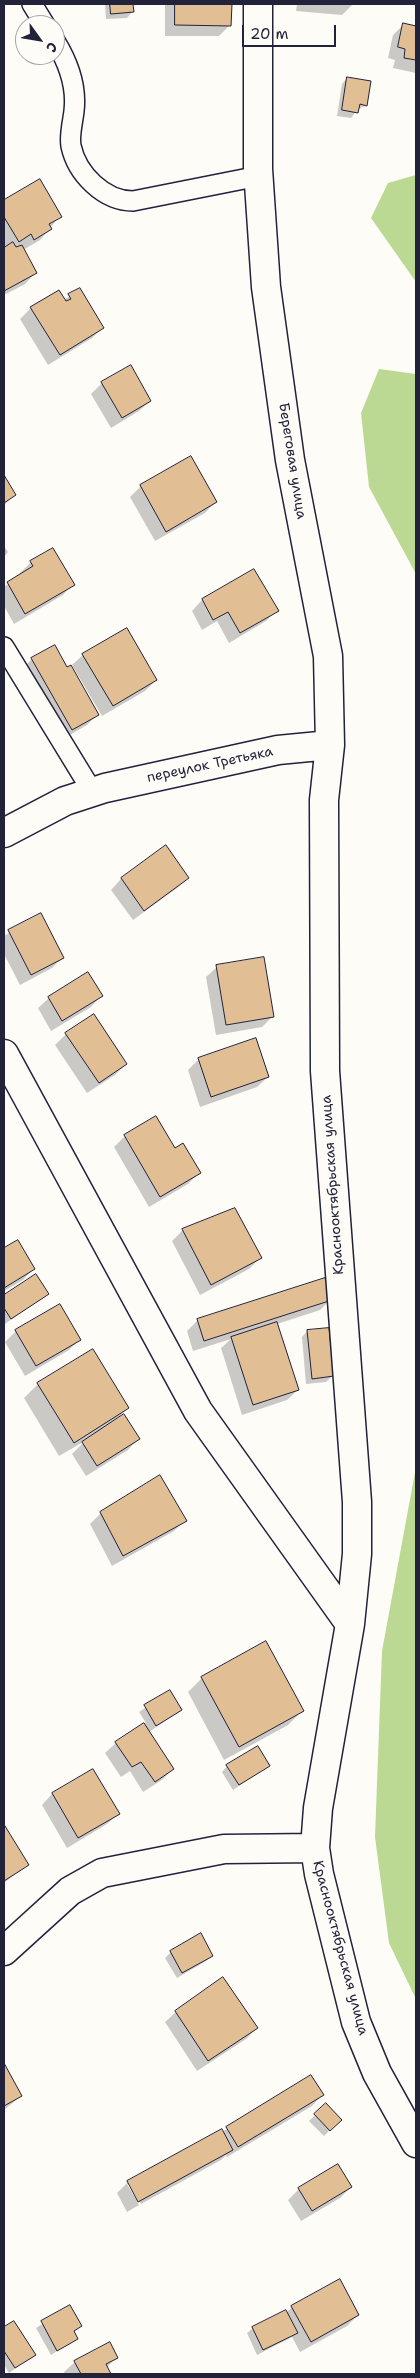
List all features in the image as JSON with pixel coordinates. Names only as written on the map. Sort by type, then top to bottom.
[{"type":"street","name":"Береговая улица","points":[[258,4],[259,176],[266,287],[290,460],[328,656],[330,745]]},
{"type":"street","name":"переулок Третьяка","points":[[4,833],[65,801],[92,791],[278,750],[330,745]]},
{"type":"street","name":"Краснооктябрьская улица","points":[[330,745],[324,800],[325,1071],[357,1502],[357,1554],[350,1624],[318,1808],[315,1848],[319,1874],[356,2022],[378,2073],[416,2143]]},
{"type":"street","points":[[4,1054],[198,1411],[350,1624]]},
{"type":"street","points":[[4,1951],[70,1891],[102,1873],[224,1850],[315,1848]]},
{"type":"lane","points":[[32,4],[39,15]]},
{"type":"lane","points":[[65,57],[75,97],[70,144],[85,174],[102,192],[114,198],[133,202],[259,176]]},
{"type":"lane","points":[[4,647],[92,791]]},
{"type":"green space","points":[[416,175],[416,282],[371,218],[388,183]]},
{"type":"green space","points":[[379,369],[416,374],[416,574],[369,487],[361,413]]},
{"type":"green space","points":[[416,1467],[416,1999],[389,1943],[375,1837],[382,1651]]},
{"type":"building","points":[[110,4],[133,4],[134,12],[111,14]]},
{"type":"building","points":[[175,4],[232,4],[231,26],[175,25]]},
{"type":"building","points":[[403,23],[416,26],[416,60],[404,58],[405,49],[398,47]]},
{"type":"building","points":[[347,77],[371,81],[367,106],[360,104],[358,113],[342,110]]},
{"type":"building","points":[[40,179],[62,217],[49,224],[52,229],[34,240],[31,234],[19,242],[4,217],[4,200]]},
{"type":"building","points":[[13,242],[16,247],[22,245],[37,273],[4,291],[4,248]]},
{"type":"building","points":[[80,288],[104,328],[60,355],[30,307],[59,290],[66,301],[71,299],[68,294]]},
{"type":"building","points":[[131,365],[151,401],[122,418],[101,382]]},
{"type":"building","points":[[191,456],[217,502],[166,532],[140,485]]},
{"type":"building","points":[[4,475],[16,495],[4,503]]},
{"type":"building","points":[[53,548],[75,585],[25,614],[7,582],[33,566],[30,561]]},
{"type":"building","points":[[254,569],[279,611],[240,633],[228,612],[213,620],[202,599]]},
{"type":"building","points":[[127,628],[157,680],[113,706],[82,654]]},
{"type":"building","points":[[55,645],[67,667],[71,665],[99,715],[72,730],[31,658]]},
{"type":"building","points":[[166,845],[189,878],[144,911],[121,878]]},
{"type":"building","points":[[41,913],[64,958],[31,975],[8,930]]},
{"type":"building","points":[[264,957],[274,1017],[226,1025],[216,965]]},
{"type":"building","points":[[88,972],[103,996],[62,1021],[48,997]]},
{"type":"building","points":[[94,1014],[127,1064],[99,1083],[65,1033]]},
{"type":"building","points":[[256,1038],[269,1077],[211,1097],[198,1058]]},
{"type":"building","points":[[156,1116],[175,1148],[183,1143],[201,1173],[160,1197],[124,1135]]},
{"type":"building","points":[[235,1208],[262,1258],[211,1285],[182,1229]]},
{"type":"building","points":[[18,1240],[35,1269],[4,1288],[4,1248]]},
{"type":"building","points":[[36,1274],[49,1294],[11,1319],[4,1308],[4,1295]]},
{"type":"building","points":[[325,1278],[332,1300],[204,1341],[197,1319]]},
{"type":"building","points":[[60,1304],[81,1340],[36,1366],[15,1330]]},
{"type":"building","points":[[277,1322],[299,1390],[253,1405],[231,1337]]},
{"type":"building","points":[[329,1328],[334,1376],[312,1379],[307,1330]]},
{"type":"building","points":[[93,1349],[129,1408],[74,1443],[37,1383]]},
{"type":"building","points":[[124,1414],[140,1439],[97,1466],[82,1442]]},
{"type":"building","points":[[160,1475],[187,1521],[123,1556],[100,1512]]},
{"type":"building","points":[[266,1641],[304,1711],[239,1747],[201,1677]]},
{"type":"building","points":[[170,1690],[182,1710],[156,1726],[144,1705]]},
{"type":"building","points":[[144,1723],[174,1769],[155,1782],[141,1762],[132,1767],[115,1742]]},
{"type":"building","points":[[258,1746],[270,1766],[239,1785],[226,1765]]},
{"type":"building","points":[[93,1769],[120,1814],[78,1838],[52,1793]]},
{"type":"building","points":[[4,1827],[29,1865],[4,1881]]},
{"type":"building","points":[[201,1933],[213,1956],[182,1973],[170,1951]]},
{"type":"building","points":[[223,1977],[258,2028],[208,2061],[175,2011]]},
{"type":"building","points":[[4,2063],[22,2096],[4,2106]]},
{"type":"building","points":[[311,2075],[324,2095],[238,2147],[226,2127]]},
{"type":"building","points":[[326,2103],[342,2120],[330,2131],[314,2114]]},
{"type":"building","points":[[222,2129],[233,2150],[138,2202],[127,2181]]},
{"type":"building","points":[[338,2164],[352,2187],[312,2211],[298,2188]]},
{"type":"building","points":[[340,2279],[359,2315],[311,2342],[291,2306]]},
{"type":"building","points":[[70,2305],[82,2326],[74,2331],[78,2339],[57,2351],[41,2321]]},
{"type":"building","points":[[286,2310],[298,2333],[263,2350],[252,2327]]},
{"type":"building","points":[[14,2321],[36,2355],[15,2368],[4,2351],[4,2327]]},
{"type":"building","points":[[110,2342],[118,2358],[106,2364],[111,2374],[81,2374],[74,2361]]}]
